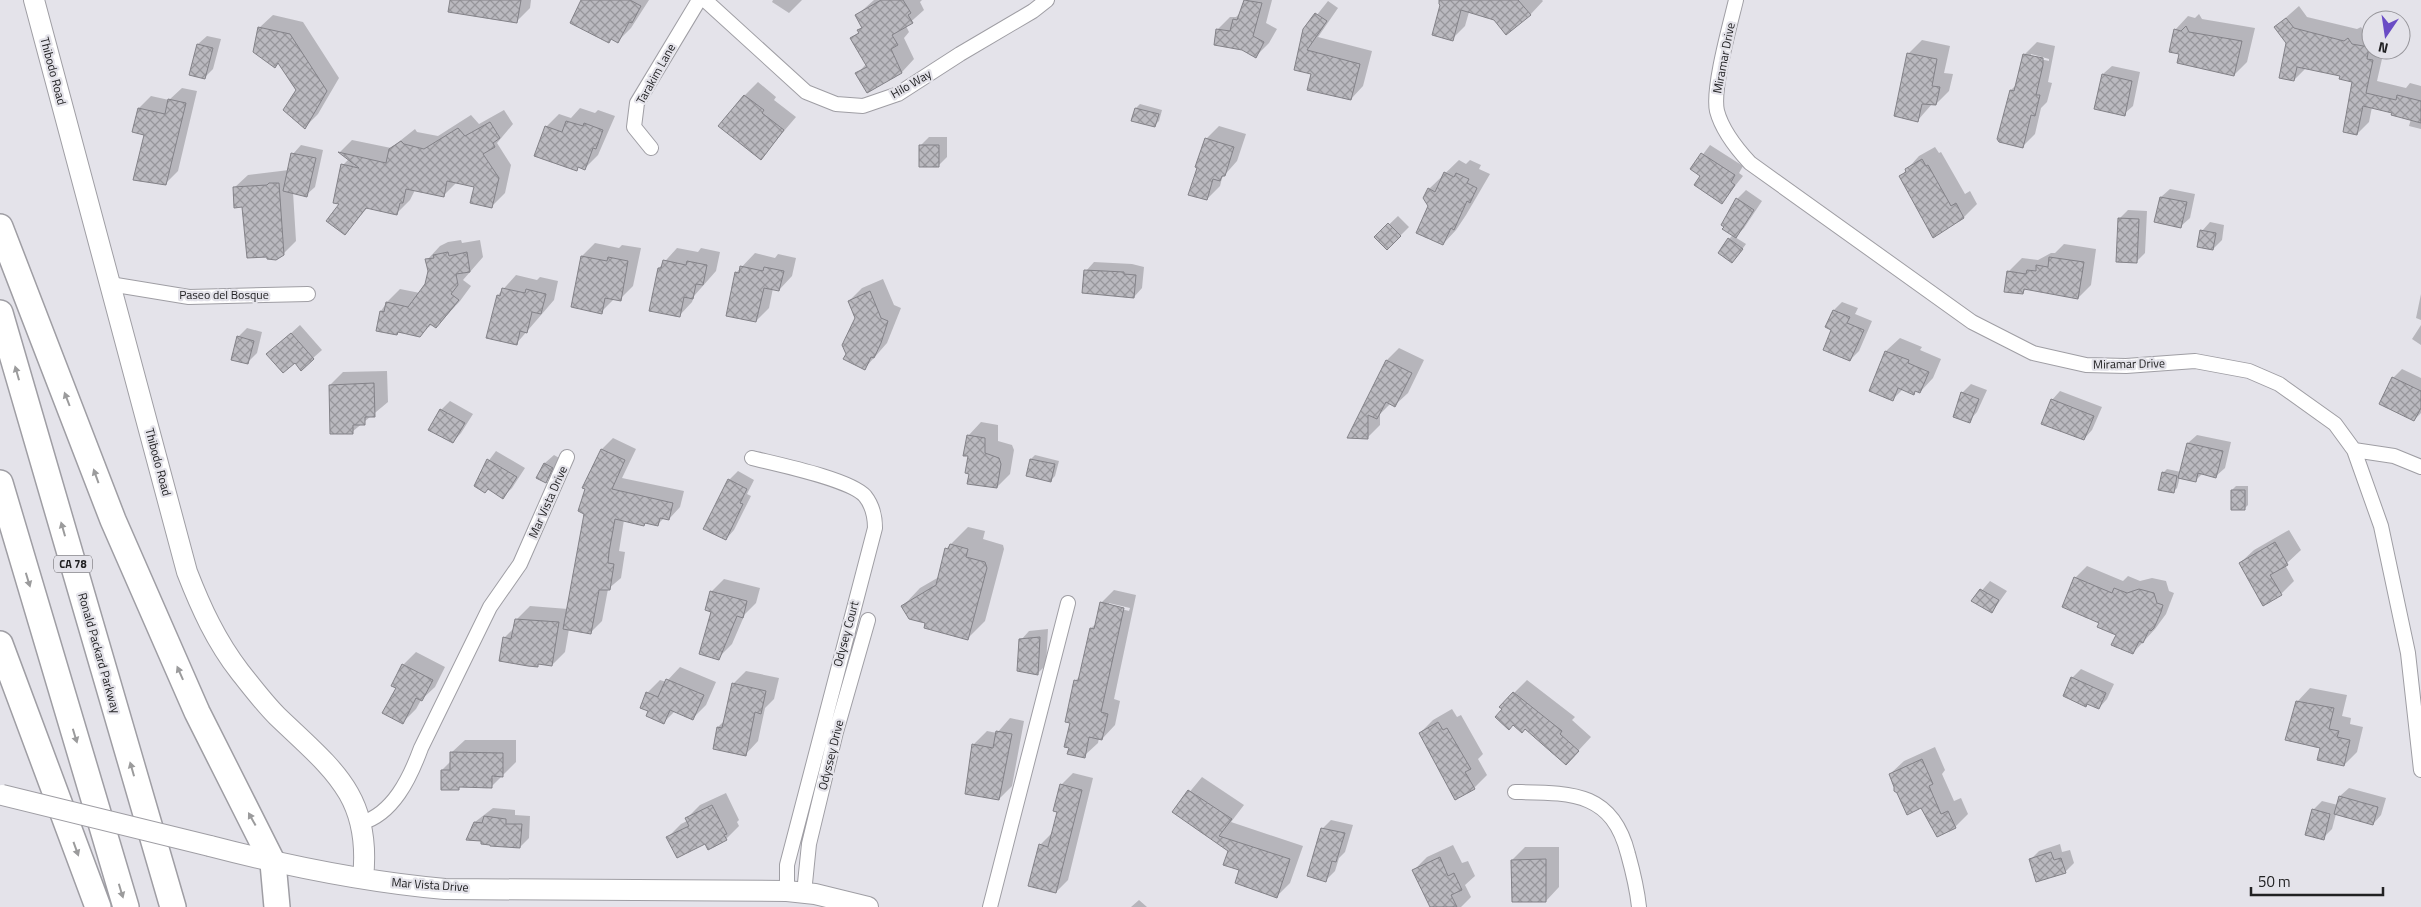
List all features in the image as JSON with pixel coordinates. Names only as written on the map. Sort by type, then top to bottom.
[{"type":"highway","points":[[0,227],[113,520],[197,712],[273,863],[277,907]]},
{"type":"highway","name":"Ronald Packard Parkway","points":[[0,313],[173,907]]},
{"type":"highway","points":[[0,483],[126,907]]},
{"type":"highway","points":[[0,644],[98,907]]},
{"type":"street","name":"Thibodo Road","points":[[34,0],[187,572],[210,628],[239,671],[275,714],[339,776],[354,802],[361,823],[364,841],[363,878]]},
{"type":"street","name":"Tarakim Lane","points":[[652,148],[634,127],[637,103],[698,0]]},
{"type":"street","name":"Hilo Way","points":[[705,0],[806,92],[836,104],[863,106],[898,94],[960,54],[1033,11],[1047,0]]},
{"type":"street","name":"Miramar Drive","points":[[1736,0],[1716,95],[1717,112],[1732,141],[1750,163],[1972,322],[2033,353],[2086,364],[2126,366],[2195,361],[2249,371],[2279,384],[2335,424],[2354,450],[2381,526],[2406,643],[2421,770]]},
{"type":"street","name":"Paseo del Bosque","points":[[110,284],[189,297],[308,294]]},
{"type":"street","points":[[2354,450],[2394,456],[2421,467]]},
{"type":"street","name":"Mar Vista Drive","points":[[361,823],[374,819],[386,810],[415,766],[421,748],[490,608],[520,564],[567,458]]},
{"type":"street","name":"Odysey Court","points":[[752,458],[827,479],[858,490],[866,497],[873,510],[875,519],[875,528],[787,865],[795,892]]},
{"type":"street","points":[[990,907],[1068,602]]},
{"type":"street","name":"Odyssey Drive","points":[[795,892],[809,844],[836,732],[868,620]]},
{"type":"street","points":[[1515,792],[1575,796],[1602,808],[1615,819],[1625,840],[1637,885],[1639,907]]},
{"type":"street","name":"Mar Vista Drive","points":[[1,794],[273,863],[394,884],[444,888],[795,892],[868,907]]},
{"type":"building","points":[[450,0],[521,0],[517,23],[448,12]]},
{"type":"building","points":[[581,0],[630,0],[641,6],[632,23],[629,22],[618,43],[611,39],[609,43],[570,23]]},
{"type":"building","points":[[881,0],[903,0],[911,13],[908,15],[913,23],[892,35],[898,45],[891,49],[902,73],[867,93],[855,73],[867,67],[850,38],[859,33],[857,30],[862,28],[855,15]]},
{"type":"building","points":[[1244,0],[1262,3],[1253,36],[1264,42],[1256,58],[1242,50],[1214,45],[1216,29],[1230,31],[1233,19],[1237,20]]},
{"type":"building","points":[[1439,0],[1518,0],[1531,15],[1506,35],[1494,20],[1461,10],[1453,41],[1432,35],[1440,5]]},
{"type":"building","points":[[1315,13],[1327,21],[1307,50],[1360,64],[1351,100],[1307,90],[1311,74],[1294,70],[1303,29]]},
{"type":"building","points":[[2286,18],[2294,28],[2344,41],[2348,38],[2352,44],[2361,46],[2361,60],[2373,60],[2366,93],[2396,100],[2397,95],[2421,101],[2421,123],[2363,106],[2357,135],[2343,132],[2352,82],[2339,79],[2340,76],[2297,67],[2294,81],[2279,78],[2286,43],[2274,27]]},
{"type":"building","points":[[2186,26],[2189,32],[2242,41],[2234,76],[2177,63],[2179,54],[2169,52],[2174,29],[2181,31]]},
{"type":"building","points":[[258,27],[290,34],[327,91],[305,129],[283,110],[296,90],[278,63],[275,68],[253,52]]},
{"type":"building","points":[[197,44],[213,48],[205,79],[189,75]]},
{"type":"building","points":[[1907,53],[1937,59],[1932,86],[1940,87],[1936,105],[1922,104],[1918,122],[1894,116]]},
{"type":"building","points":[[2023,54],[2043,58],[2043,65],[2036,95],[2040,95],[2035,116],[2031,115],[2023,148],[1999,142],[1997,139],[2010,90],[2014,91]]},
{"type":"building","points":[[2102,74],[2132,81],[2125,116],[2094,109]]},
{"type":"building","points":[[744,95],[764,110],[762,113],[784,130],[761,160],[718,126]]},
{"type":"building","points":[[168,99],[186,103],[166,185],[133,180],[144,135],[132,132],[138,108],[165,114]]},
{"type":"building","points":[[1135,108],[1159,114],[1155,127],[1131,121]]},
{"type":"building","points":[[566,121],[583,126],[584,123],[603,130],[596,149],[593,148],[585,170],[578,167],[577,171],[534,156],[545,126],[562,132]]},
{"type":"building","points":[[490,122],[500,138],[493,143],[495,147],[483,154],[499,178],[492,208],[470,203],[474,187],[447,181],[444,197],[406,189],[403,203],[400,203],[397,215],[366,208],[345,235],[326,221],[339,204],[333,203],[341,164],[359,168],[338,152],[386,163],[389,149],[401,141],[404,144],[424,149],[458,128],[465,136]]},
{"type":"building","points":[[1205,138],[1234,147],[1225,176],[1222,176],[1220,181],[1213,179],[1207,200],[1188,195]]},
{"type":"building","points":[[919,145],[939,145],[939,167],[919,167]]},
{"type":"building","points":[[291,153],[316,158],[307,197],[283,191]]},
{"type":"building","points":[[1701,153],[1735,175],[1731,182],[1735,185],[1722,204],[1694,185],[1700,176],[1690,169]]},
{"type":"building","points":[[1922,159],[1926,166],[1928,165],[1951,206],[1956,203],[1964,218],[1933,238],[1899,176],[1906,172],[1905,169]]},
{"type":"building","points":[[1444,172],[1454,177],[1456,173],[1469,179],[1467,183],[1477,188],[1470,203],[1467,201],[1454,230],[1451,228],[1443,245],[1416,233],[1428,206],[1423,198],[1428,188],[1435,192]]},
{"type":"building","points":[[269,183],[279,183],[284,255],[276,260],[267,259],[267,257],[247,258],[242,207],[234,208],[233,187],[267,185]]},
{"type":"building","points":[[2160,197],[2187,202],[2181,228],[2154,222]]},
{"type":"building","points":[[1736,198],[1754,210],[1736,238],[1722,229],[1724,227],[1721,225]]},
{"type":"building","points":[[2118,218],[2139,219],[2137,263],[2116,262]]},
{"type":"building","points":[[1388,223],[1401,236],[1387,250],[1374,237]]},
{"type":"building","points":[[2200,230],[2216,233],[2213,250],[2197,247]]},
{"type":"building","points":[[1728,238],[1743,249],[1732,263],[1718,253]]},
{"type":"building","points":[[448,252],[449,256],[467,252],[470,272],[456,274],[458,285],[451,294],[459,300],[436,328],[430,324],[420,337],[398,332],[397,335],[376,331],[380,311],[384,312],[386,302],[408,307],[425,284],[428,271],[425,259],[434,258],[433,255]]},
{"type":"building","points":[[581,256],[607,261],[608,257],[628,261],[621,301],[605,298],[602,314],[571,307]]},
{"type":"building","points":[[2049,257],[2084,262],[2078,299],[2024,289],[2023,294],[2004,292],[2007,271],[2026,274],[2027,270],[2036,271],[2036,265],[2048,267]]},
{"type":"building","points":[[663,260],[686,265],[687,261],[707,265],[703,285],[696,284],[693,299],[684,297],[680,317],[649,311],[658,268],[661,268]]},
{"type":"building","points":[[740,266],[763,271],[764,267],[784,271],[779,291],[764,288],[756,322],[726,316],[735,272],[739,273]]},
{"type":"building","points":[[1084,270],[1124,272],[1124,274],[1136,275],[1134,298],[1082,293]]},
{"type":"building","points":[[502,288],[525,293],[526,289],[546,294],[541,314],[532,312],[527,333],[520,331],[517,345],[486,338],[497,295],[500,296]]},
{"type":"building","points":[[870,291],[881,318],[888,321],[874,358],[871,357],[865,370],[843,359],[846,354],[842,345],[855,318],[848,301]]},
{"type":"building","points":[[1833,310],[1850,317],[1847,323],[1864,330],[1850,361],[1823,350],[1831,330],[1825,327]]},
{"type":"building","points":[[291,333],[314,359],[301,371],[295,363],[283,373],[266,354]]},
{"type":"building","points":[[237,336],[254,341],[248,364],[231,360]]},
{"type":"building","points":[[1885,351],[1909,360],[1908,363],[1929,372],[1920,393],[1915,391],[1914,395],[1898,388],[1893,401],[1869,391]]},
{"type":"building","points":[[1386,360],[1412,373],[1395,407],[1386,402],[1377,419],[1368,415],[1368,439],[1347,438]]},
{"type":"building","points":[[2392,377],[2421,391],[2421,408],[2414,421],[2379,404]]},
{"type":"building","points":[[374,383],[375,417],[365,417],[365,425],[353,425],[353,434],[330,434],[329,385]]},
{"type":"building","points":[[1961,392],[1979,399],[1970,423],[1953,417]]},
{"type":"building","points":[[2051,399],[2094,416],[2084,440],[2041,424]]},
{"type":"building","points":[[440,409],[465,423],[453,443],[428,430]]},
{"type":"building","points":[[967,435],[985,438],[985,453],[999,458],[1001,464],[997,488],[967,484],[969,474],[965,473],[968,456],[963,456]]},
{"type":"building","points":[[2187,443],[2223,451],[2216,478],[2198,473],[2196,482],[2178,478]]},
{"type":"building","points":[[601,449],[625,460],[612,489],[673,503],[669,520],[660,518],[658,526],[645,523],[644,526],[615,519],[608,563],[614,564],[610,590],[599,590],[591,634],[563,629],[584,514],[578,511],[585,489],[582,488]]},
{"type":"building","points":[[487,459],[517,477],[503,499],[488,489],[485,493],[474,486]]},
{"type":"building","points":[[1030,459],[1055,464],[1051,482],[1026,476]]},
{"type":"building","points":[[544,463],[553,468],[546,483],[536,478]]},
{"type":"building","points":[[2162,472],[2177,476],[2174,493],[2158,490]]},
{"type":"building","points":[[728,479],[747,489],[740,503],[743,504],[726,540],[703,529]]},
{"type":"building","points":[[2231,490],[2245,490],[2245,510],[2231,510]]},
{"type":"building","points":[[2275,542],[2288,565],[2270,575],[2282,595],[2263,606],[2239,563]]},
{"type":"building","points":[[950,544],[968,549],[966,557],[985,562],[987,568],[968,640],[924,628],[925,623],[909,619],[901,606],[936,585],[945,548],[948,549]]},
{"type":"building","points":[[2074,577],[2112,593],[2114,588],[2127,593],[2139,589],[2154,593],[2157,603],[2163,605],[2161,612],[2154,628],[2151,631],[2149,630],[2143,643],[2139,641],[2133,654],[2111,645],[2116,635],[2097,627],[2099,623],[2062,607]]},
{"type":"building","points":[[1980,589],[1999,600],[1992,613],[1971,601]]},
{"type":"building","points":[[710,591],[747,601],[743,618],[737,616],[719,660],[699,654],[711,612],[705,610]]},
{"type":"building","points":[[1100,602],[1124,608],[1101,712],[1108,714],[1102,740],[1089,737],[1085,758],[1067,754],[1069,748],[1064,747],[1070,723],[1065,722],[1074,680],[1078,681],[1090,628],[1094,629]]},
{"type":"building","points":[[515,619],[559,622],[552,666],[538,664],[538,667],[499,661],[503,637],[511,639]]},
{"type":"building","points":[[1040,637],[1038,675],[1017,671],[1019,639]]},
{"type":"building","points":[[402,664],[433,680],[422,701],[416,698],[403,724],[382,713],[396,688],[391,686]]},
{"type":"building","points":[[2071,677],[2106,693],[2099,709],[2087,704],[2086,707],[2063,696]]},
{"type":"building","points":[[666,679],[704,695],[693,720],[670,710],[664,724],[646,716],[648,711],[640,708],[646,692],[658,697]]},
{"type":"building","points":[[732,683],[766,691],[761,714],[755,712],[746,756],[713,749],[717,727],[722,728]]},
{"type":"building","points":[[1513,692],[1562,731],[1560,734],[1579,751],[1566,765],[1525,729],[1522,733],[1513,725],[1509,730],[1495,717],[1502,709],[1499,707]]},
{"type":"building","points":[[2296,701],[2334,708],[2329,729],[2339,731],[2337,737],[2350,740],[2344,766],[2317,760],[2320,748],[2285,740]]},
{"type":"building","points":[[1438,722],[1443,730],[1447,728],[1471,769],[1465,772],[1475,789],[1455,800],[1419,733]]},
{"type":"building","points":[[996,731],[1012,734],[999,800],[965,794],[972,744],[993,748]]},
{"type":"building","points":[[450,752],[503,753],[503,777],[492,776],[492,788],[459,787],[459,790],[441,790],[441,770],[450,770]]},
{"type":"building","points":[[1922,759],[1933,784],[1929,786],[1941,814],[1948,811],[1956,828],[1937,837],[1921,808],[1907,815],[1897,793],[1894,791],[1889,774]]},
{"type":"building","points":[[1060,784],[1082,790],[1056,893],[1028,886],[1039,844],[1048,847],[1057,812],[1053,811]]},
{"type":"building","points":[[1188,790],[1232,819],[1219,836],[1290,859],[1277,898],[1235,883],[1239,870],[1223,865],[1228,851],[1172,812]]},
{"type":"building","points":[[2339,796],[2378,807],[2373,825],[2334,814]]},
{"type":"building","points":[[712,805],[727,834],[724,835],[727,840],[708,850],[705,844],[677,858],[666,837],[689,826],[685,818]]},
{"type":"building","points":[[2312,809],[2330,814],[2324,840],[2305,835]]},
{"type":"building","points":[[484,816],[506,819],[506,824],[522,824],[520,848],[490,846],[481,844],[481,841],[466,840],[474,822],[482,823]]},
{"type":"building","points":[[1321,828],[1345,833],[1336,862],[1332,861],[1326,882],[1307,876]]},
{"type":"building","points":[[2051,852],[2054,860],[2061,858],[2066,873],[2036,882],[2029,859]]},
{"type":"building","points":[[1440,857],[1448,876],[1454,873],[1462,890],[1451,895],[1457,907],[1430,907],[1412,870]]},
{"type":"building","points":[[1546,859],[1546,902],[1512,902],[1511,860]]}]
